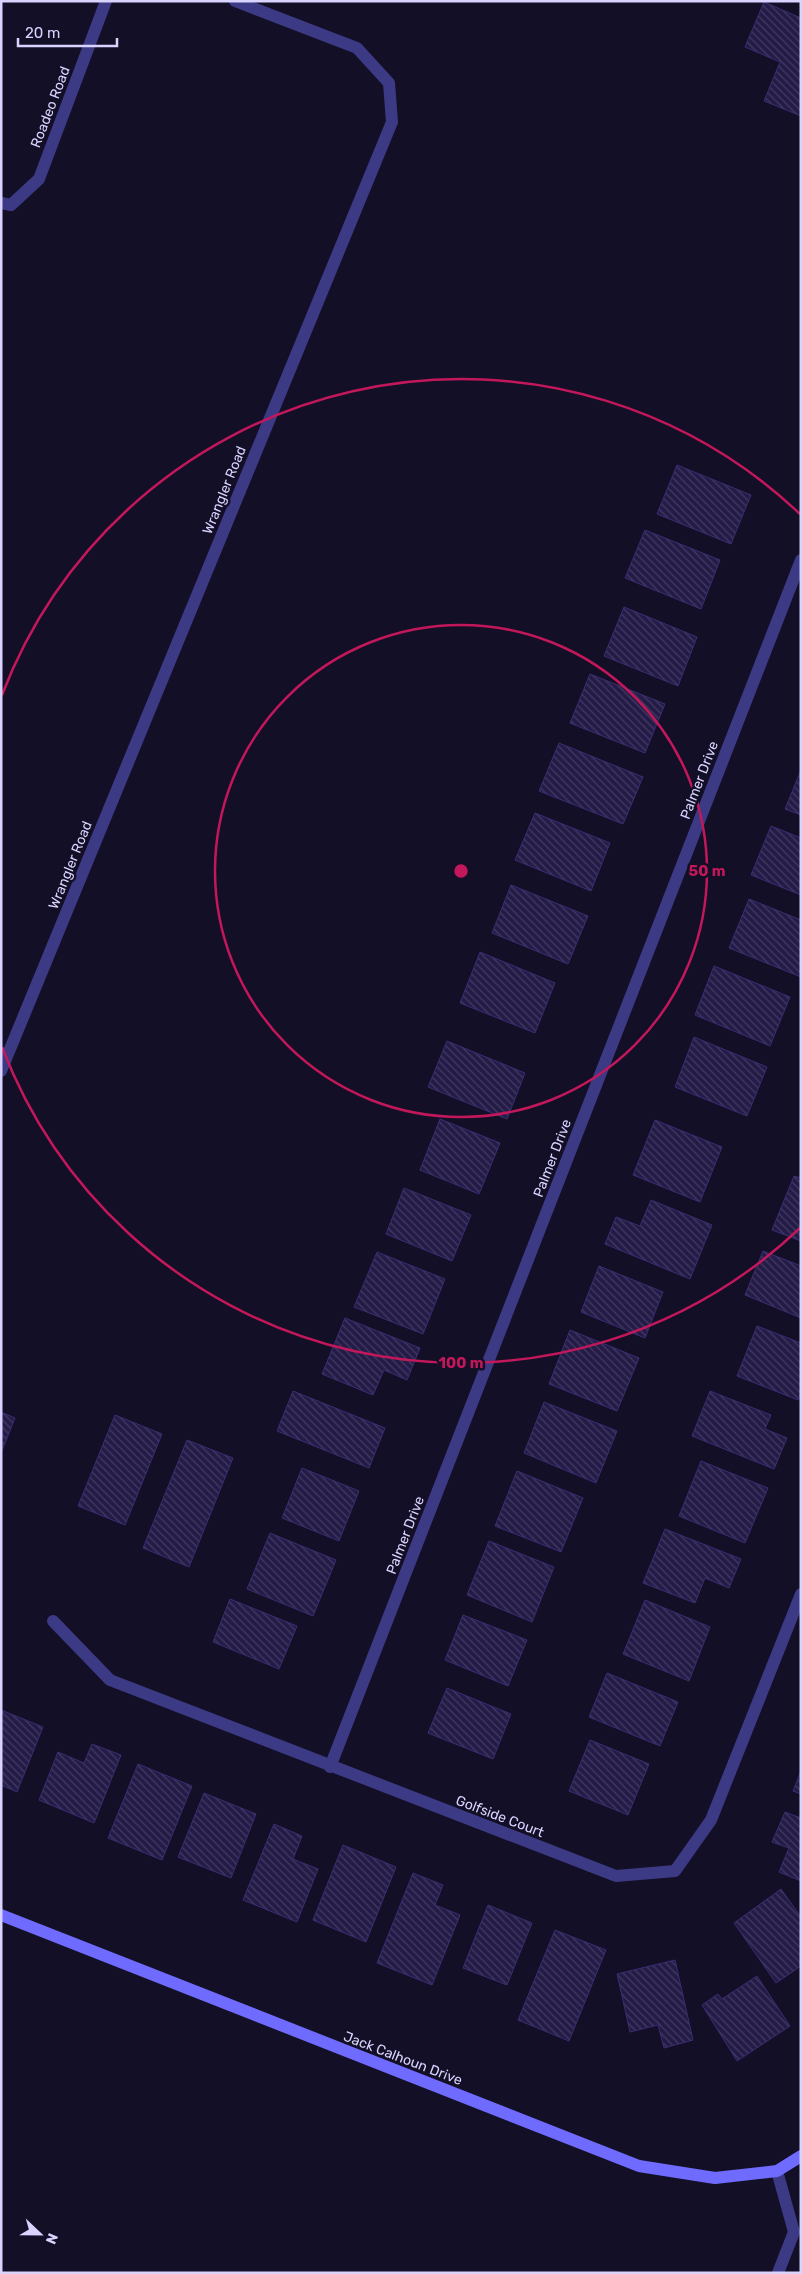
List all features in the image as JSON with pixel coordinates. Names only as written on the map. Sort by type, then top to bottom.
[{"type":"street","name":"Roadeo Road","points":[[1,203],[11,205],[39,179],[106,1]]},
{"type":"street","name":"Wrangler Road","points":[[1,1071],[392,122],[389,82],[357,48],[235,1]]},
{"type":"street","name":"Palmer Drive","points":[[330,1767],[801,560]]},
{"type":"street","name":"Golfside Court","points":[[53,1621],[110,1680],[330,1767],[616,1876],[674,1871],[711,1820],[801,1594]]},
{"type":"street","name":"Jack Calhoun Drive","points":[[1,1916],[639,2166],[715,2178],[777,2171],[801,2156]]},
{"type":"street","points":[[777,2171],[794,2232],[778,2273]]},
{"type":"building","points":[[764,2],[801,18],[801,116],[764,101],[780,62],[745,47]]},
{"type":"building","points":[[677,465],[751,495],[731,544],[657,514]]},
{"type":"building","points":[[645,530],[720,560],[701,609],[625,578]]},
{"type":"building","points":[[624,607],[697,637],[678,686],[604,656]]},
{"type":"building","points":[[590,674],[665,704],[645,753],[570,723]]},
{"type":"building","points":[[559,743],[643,777],[623,824],[539,791]]},
{"type":"building","points":[[801,770],[801,815],[785,809]]},
{"type":"building","points":[[535,813],[610,843],[591,891],[515,860]]},
{"type":"building","points":[[771,826],[801,838],[801,895],[751,875]]},
{"type":"building","points":[[511,885],[588,916],[568,964],[492,933]]},
{"type":"building","points":[[749,899],[801,920],[801,977],[729,948]]},
{"type":"building","points":[[480,952],[555,983],[535,1033],[460,1003]]},
{"type":"building","points":[[714,966],[790,997],[770,1046],[695,1015]]},
{"type":"building","points":[[694,1037],[767,1067],[747,1116],[675,1087]]},
{"type":"building","points":[[447,1041],[525,1073],[507,1119],[428,1087]]},
{"type":"building","points":[[440,1119],[500,1143],[479,1194],[420,1170]]},
{"type":"building","points":[[655,1120],[722,1147],[700,1202],[633,1175]]},
{"type":"building","points":[[794,1176],[801,1178],[801,1241],[772,1230]]},
{"type":"building","points":[[404,1188],[471,1215],[452,1261],[386,1234]]},
{"type":"building","points":[[651,1200],[712,1225],[690,1279],[605,1244],[616,1217],[640,1226]]},
{"type":"building","points":[[763,1251],[801,1266],[801,1318],[745,1295]]},
{"type":"building","points":[[377,1252],[445,1279],[423,1334],[354,1307]]},
{"type":"building","points":[[599,1266],[663,1292],[645,1338],[581,1312]]},
{"type":"building","points":[[345,1318],[420,1348],[407,1380],[384,1370],[373,1395],[322,1374]]},
{"type":"building","points":[[757,1326],[801,1343],[801,1393],[798,1400],[737,1376]]},
{"type":"building","points":[[570,1330],[639,1358],[617,1411],[549,1384]]},
{"type":"building","points":[[293,1391],[385,1428],[369,1468],[277,1431]]},
{"type":"building","points":[[710,1391],[771,1415],[765,1429],[787,1438],[774,1469],[692,1436]]},
{"type":"building","points":[[544,1402],[617,1431],[596,1483],[524,1453]]},
{"type":"building","points":[[1,1412],[15,1418],[1,1453]]},
{"type":"building","points":[[115,1415],[162,1434],[125,1525],[78,1506]]},
{"type":"building","points":[[187,1440],[233,1458],[189,1567],[143,1548]]},
{"type":"building","points":[[701,1461],[768,1488],[745,1543],[679,1516]]},
{"type":"building","points":[[302,1468],[359,1491],[339,1541],[282,1518]]},
{"type":"building","points":[[517,1471],[583,1498],[561,1552],[495,1526]]},
{"type":"building","points":[[665,1529],[741,1559],[729,1588],[705,1578],[695,1603],[643,1583]]},
{"type":"building","points":[[270,1533],[336,1560],[313,1616],[247,1589]]},
{"type":"building","points":[[489,1541],[554,1567],[532,1622],[467,1595]]},
{"type":"building","points":[[230,1599],[297,1626],[279,1669],[213,1642]]},
{"type":"building","points":[[645,1600],[710,1627],[689,1681],[623,1654]]},
{"type":"building","points":[[463,1615],[527,1640],[508,1686],[445,1660]]},
{"type":"building","points":[[607,1673],[678,1702],[660,1746],[589,1717]]},
{"type":"building","points":[[447,1688],[511,1714],[493,1759],[428,1733]]},
{"type":"building","points":[[1,1710],[43,1727],[17,1792],[1,1785]]},
{"type":"building","points":[[590,1740],[649,1764],[628,1815],[569,1791]]},
{"type":"building","points":[[92,1744],[121,1755],[94,1823],[39,1800],[58,1752],[84,1763]]},
{"type":"building","points":[[138,1764],[192,1786],[162,1860],[108,1838]]},
{"type":"building","points":[[801,1771],[801,1794],[793,1791]]},
{"type":"building","points":[[204,1793],[256,1814],[231,1878],[178,1857]]},
{"type":"building","points":[[785,1812],[801,1818],[801,1881],[779,1872],[789,1848],[772,1842]]},
{"type":"building","points":[[274,1824],[302,1836],[293,1859],[318,1869],[297,1922],[243,1900]]},
{"type":"building","points":[[343,1845],[396,1867],[366,1942],[313,1920]]},
{"type":"building","points":[[413,1873],[443,1885],[435,1905],[460,1915],[432,1985],[377,1963]]},
{"type":"building","points":[[781,1889],[801,1917],[801,1966],[776,1983],[734,1923]]},
{"type":"building","points":[[488,1905],[532,1923],[507,1985],[463,1968]]},
{"type":"building","points":[[555,1930],[606,1950],[569,2041],[518,2020]]},
{"type":"building","points":[[675,1960],[693,2040],[664,2048],[658,2025],[630,2032],[617,1974]]},
{"type":"building","points":[[757,1976],[790,2026],[737,2061],[702,2005],[718,1994],[722,1999]]}]
